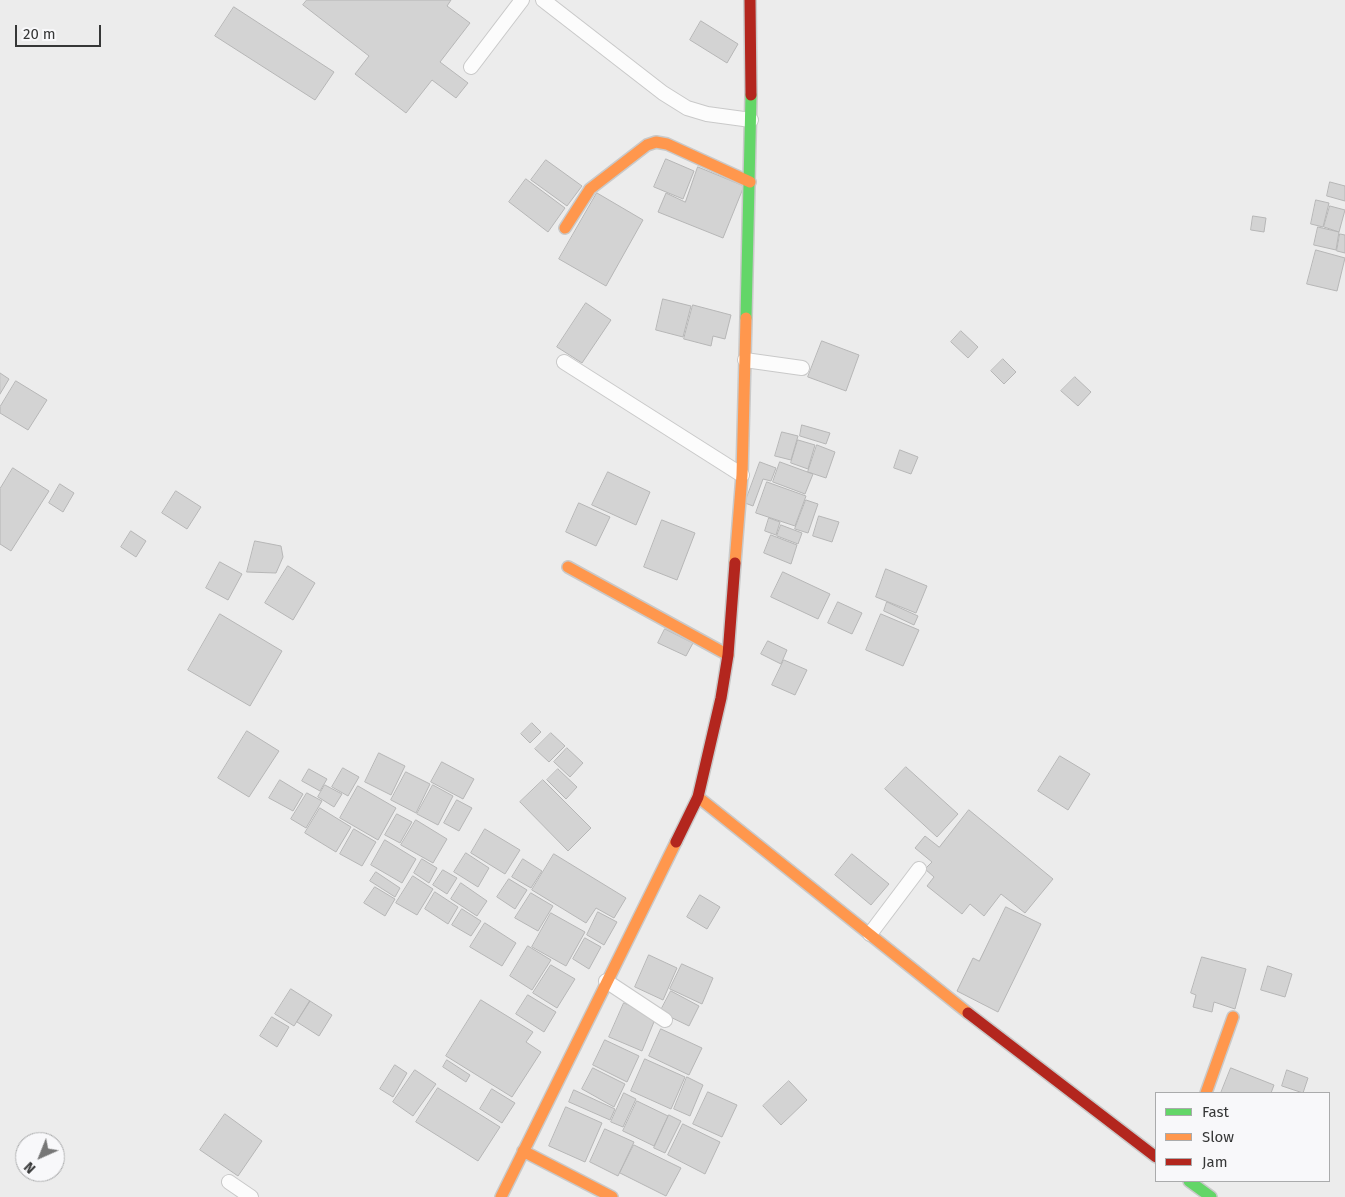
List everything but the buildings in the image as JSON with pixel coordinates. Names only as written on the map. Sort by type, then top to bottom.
[{"type":"street","points":[[501,1197],[698,797],[721,698],[728,655],[742,475],[750,182],[750,0]]},
{"type":"street","points":[[565,228],[590,189],[647,145],[656,142],[667,144],[750,182]]},
{"type":"street","points":[[568,567],[728,655]]},
{"type":"street","points":[[698,797],[1014,1048],[1155,1156]]},
{"type":"street","points":[[1206,1092],[1233,1017]]},
{"type":"street","points":[[523,1151],[612,1197]]},
{"type":"street","points":[[1190,1182],[1211,1197]]},
{"type":"lane","points":[[471,67],[522,0]]},
{"type":"lane","points":[[543,0],[663,93],[687,108],[707,114],[751,120]]},
{"type":"lane","points":[[745,360],[802,368]]},
{"type":"lane","points":[[564,362],[742,475]]},
{"type":"lane","points":[[870,934],[920,869]]},
{"type":"lane","points":[[606,981],[665,1020]]},
{"type":"lane","points":[[229,1182],[251,1197]]},
{"type":"traffic: fast","points":[[746,318],[751,95]]},
{"type":"traffic: fast","points":[[1190,1182],[1211,1197]]},
{"type":"traffic: slow","points":[[565,228],[590,189],[647,145],[656,142],[667,144],[750,182]]},
{"type":"traffic: slow","points":[[735,563],[742,475],[746,318]]},
{"type":"traffic: slow","points":[[568,567],[728,655]]},
{"type":"traffic: slow","points":[[698,797],[968,1013]]},
{"type":"traffic: slow","points":[[501,1197],[676,842]]},
{"type":"traffic: slow","points":[[1206,1092],[1233,1017]]},
{"type":"traffic: slow","points":[[523,1151],[612,1197]]},
{"type":"traffic: jam","points":[[750,0],[751,95]]},
{"type":"traffic: jam","points":[[676,842],[698,797],[721,698],[728,655],[735,563]]},
{"type":"traffic: jam","points":[[968,1013],[1155,1156]]}]
